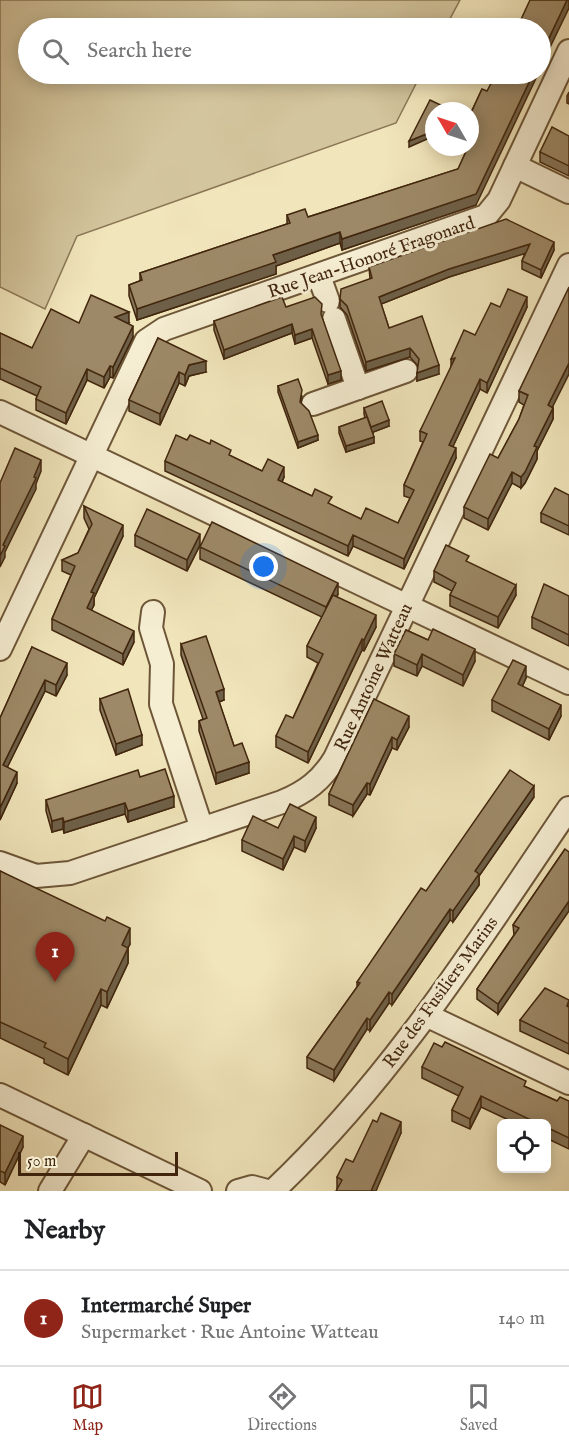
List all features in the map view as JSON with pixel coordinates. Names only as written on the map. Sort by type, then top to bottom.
[{"type":"street","name":"Rue Jean-Honoré Fragonard","points":[[0,649],[141,350],[154,334],[486,216],[499,200],[569,51]]},
{"type":"street","points":[[515,166],[569,192]]},
{"type":"street","name":"Rue Antoine Watteau","points":[[0,863],[29,874],[56,876],[282,802],[301,794],[317,782],[335,758],[569,265]]},
{"type":"street","points":[[319,276],[358,388]]},
{"type":"street","points":[[313,404],[406,371]]},
{"type":"street","points":[[0,412],[569,683]]},
{"type":"street","points":[[153,612],[151,628],[162,664],[161,704],[202,829]]},
{"type":"street","name":"Rue des Fusiliers Marins","points":[[273,1191],[341,1122],[428,1016],[569,808]]},
{"type":"street","points":[[428,1016],[569,1083]]},
{"type":"street","points":[[0,1095],[201,1191]]},
{"type":"street","points":[[50,1191],[84,1135]]},
{"type":"street","points":[[238,1191],[252,1187],[267,1191]]},
{"type":"shaded area","points":[[0,0],[460,0],[450,18],[18,18],[18,84],[416,84],[396,123],[77,236],[45,309],[0,287]]},
{"type":"building","points":[[530,0],[567,0],[551,34],[551,18],[522,18]]},
{"type":"building","points":[[491,84],[528,84],[476,194],[342,239],[340,232],[273,255],[276,262],[137,309],[129,285],[142,280],[140,273],[290,223],[287,215],[305,209],[308,217],[458,169],[464,156],[479,156],[479,102],[476,102],[482,89],[487,91]]},
{"type":"building","points":[[425,110],[425,135],[409,141]]},
{"type":"building","points":[[552,127],[569,136],[569,166],[540,152]]},
{"type":"building","points":[[506,219],[554,242],[541,270],[522,261],[530,244],[449,269],[379,297],[389,328],[422,316],[439,365],[417,373],[419,359],[410,348],[366,362],[347,306],[340,299],[341,289],[372,278],[369,267]]},
{"type":"building","points":[[569,287],[569,363],[548,405],[553,408],[534,446],[537,447],[525,472],[521,477],[512,472],[488,519],[464,507],[490,454],[498,458],[519,419],[528,395],[519,391]]},
{"type":"building","points":[[508,289],[527,297],[487,383],[480,379],[449,445],[456,448],[404,559],[353,535],[348,546],[165,461],[176,435],[187,440],[190,435],[210,444],[211,440],[231,450],[229,455],[262,471],[268,459],[284,467],[278,480],[312,496],[315,489],[332,497],[328,503],[361,519],[366,508],[398,523],[414,490],[404,485],[427,434],[420,431],[455,358],[451,359],[464,330],[475,335],[491,303],[500,307]]},
{"type":"building","points":[[91,295],[129,312],[115,317],[133,326],[113,367],[110,366],[104,377],[87,369],[66,413],[36,399],[41,387],[0,368],[0,333],[32,348],[51,309],[79,323]]},
{"type":"building","points":[[282,297],[286,307],[315,297],[322,304],[321,314],[341,371],[328,375],[312,329],[295,335],[292,324],[224,350],[214,321]]},
{"type":"building","points":[[158,338],[206,361],[189,365],[185,375],[179,372],[160,414],[129,400]]},
{"type":"building","points":[[298,379],[302,390],[300,402],[309,411],[318,435],[298,442],[278,386]]},
{"type":"building","points":[[382,401],[389,420],[371,427],[364,408]]},
{"type":"building","points":[[367,417],[374,437],[346,446],[339,427]]},
{"type":"building","points":[[15,448],[41,460],[34,477],[36,478],[3,545],[5,546],[0,556],[0,483]]},
{"type":"building","points":[[555,488],[569,495],[569,526],[541,513]]},
{"type":"building","points":[[84,506],[123,525],[91,592],[94,593],[87,608],[134,631],[123,654],[52,619],[75,566],[62,560],[78,553],[92,524]]},
{"type":"building","points":[[147,509],[200,534],[187,560],[135,535]]},
{"type":"building","points":[[212,522],[338,583],[326,607],[200,547]]},
{"type":"building","points":[[446,545],[469,556],[466,561],[516,585],[498,617],[450,595],[456,583],[434,571]]},
{"type":"building","points":[[544,584],[569,596],[569,635],[532,617]]},
{"type":"building","points":[[333,595],[376,615],[364,640],[362,639],[308,752],[276,736],[286,715],[293,718],[323,654],[307,646]]},
{"type":"building","points":[[433,629],[475,649],[463,675],[422,654],[417,665],[394,654],[406,630],[428,640]]},
{"type":"building","points":[[206,636],[224,689],[216,692],[234,746],[242,743],[249,762],[216,773],[199,721],[207,718],[181,644]]},
{"type":"building","points":[[32,647],[67,663],[56,685],[45,680],[3,765],[17,772],[0,808],[0,718]]},
{"type":"building","points":[[513,660],[526,666],[518,684],[561,705],[549,729],[492,700]]},
{"type":"building","points":[[128,689],[142,735],[116,744],[100,699]]},
{"type":"building","points":[[374,699],[409,716],[397,740],[392,737],[370,784],[367,783],[353,805],[329,794]]},
{"type":"building","points":[[165,769],[174,796],[128,811],[125,803],[64,822],[63,818],[52,821],[46,800],[138,770],[140,777]]},
{"type":"building","points":[[510,770],[534,786],[475,871],[479,874],[453,911],[450,909],[392,994],[389,992],[370,1020],[367,1018],[334,1070],[307,1057],[360,983],[357,982],[421,888],[426,891]]},
{"type":"building","points":[[290,804],[316,817],[305,841],[294,836],[283,859],[242,840],[253,816],[278,828]]},
{"type":"building","points":[[565,849],[569,852],[569,901],[498,1004],[477,989],[519,928],[513,925]]},
{"type":"building","points":[[0,871],[105,921],[107,917],[130,928],[122,945],[128,948],[107,992],[101,989],[68,1059],[44,1047],[46,1043],[0,1022]]},
{"type":"building","points":[[545,988],[569,1000],[567,1006],[569,1007],[569,1044],[520,1020]]},
{"type":"building","points":[[445,1042],[526,1081],[524,1086],[557,1101],[560,1097],[569,1101],[569,1138],[551,1129],[551,1119],[529,1119],[481,1096],[470,1119],[452,1110],[463,1087],[422,1067],[434,1043],[442,1047]]},
{"type":"building","points":[[381,1113],[401,1122],[371,1191],[336,1191],[342,1180],[337,1177],[346,1159],[353,1162],[373,1120],[377,1122]]},
{"type":"building","points":[[0,1125],[23,1136],[5,1173],[0,1171]]},
{"type":"place","name":"Intermarché Super","points":[[55,982]]}]
